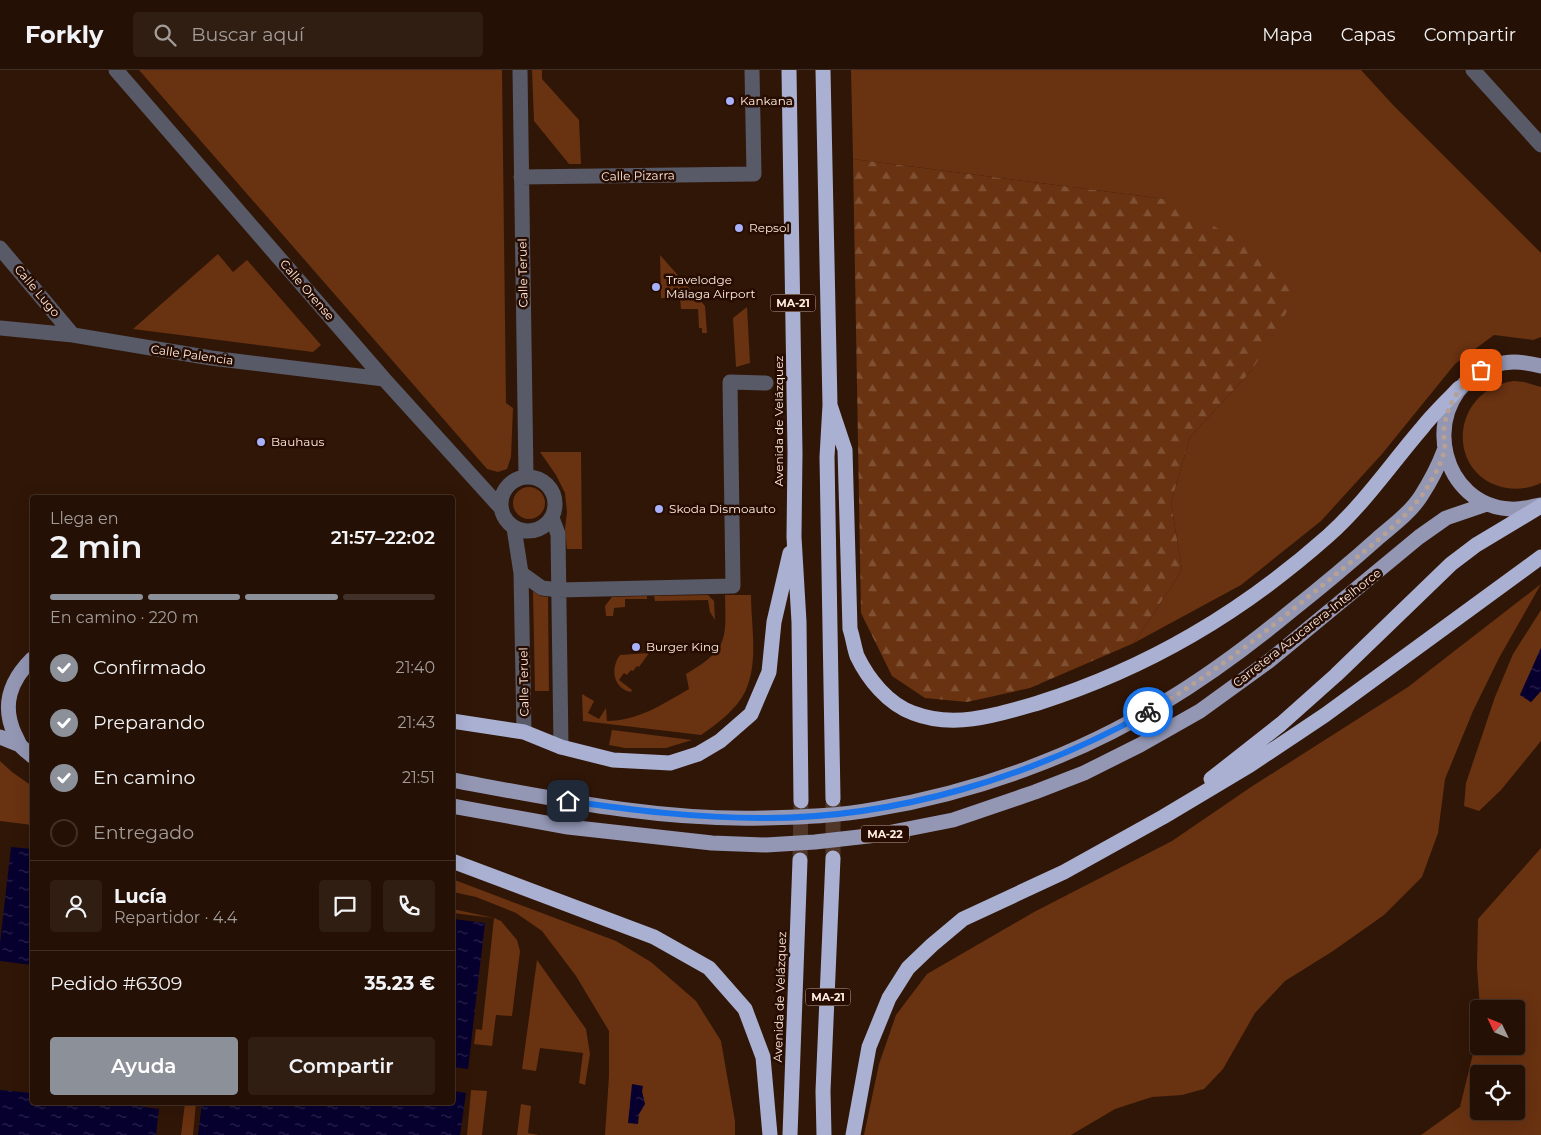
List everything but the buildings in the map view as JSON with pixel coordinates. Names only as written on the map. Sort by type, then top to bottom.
[{"type":"highway","name":"Avenida de Velázquez","points":[[789,70],[795,453],[794,536],[799,622],[801,801]]},
{"type":"highway","name":"MA-21","points":[[823,70],[830,405],[827,457],[833,799]]},
{"type":"highway","points":[[830,405],[845,450],[850,629],[857,655],[871,679],[890,698],[912,712],[938,720],[970,720],[1012,711],[1062,695],[1124,671],[1190,637],[1250,599],[1330,534],[1371,491],[1423,426],[1459,388]]},
{"type":"highway","points":[[1163,817],[1281,724],[1336,675],[1451,564],[1476,545],[1541,505]]},
{"type":"highway","points":[[455,721],[524,732],[561,747],[613,760],[670,762],[698,754],[720,741],[751,714],[769,672],[774,622],[794,536]]},
{"type":"highway","points":[[853,1135],[869,1047],[889,998],[908,968],[932,945],[963,919],[1064,872],[1163,817],[1250,765],[1325,715],[1541,557]]},
{"type":"highway","name":"MA-21","points":[[824,1135],[823,1091],[833,858]]},
{"type":"highway","name":"Avenida de Velázquez","points":[[790,1135],[800,860]]},
{"type":"highway","points":[[455,862],[654,937],[709,968],[745,1009],[763,1057],[770,1135]]},
{"type":"main road","name":"MA-22","points":[[1541,366],[1514,362],[1495,365],[1481,370],[1459,388],[1449,405],[1444,430],[1444,451],[1458,482],[1481,501],[1509,509],[1524,509],[1541,505]]},
{"type":"main road","name":"Carretera Azucarera-Intelhorce","points":[[455,781],[642,811],[713,817],[762,818],[815,816],[874,810],[946,794],[1028,767],[1128,723],[1219,667],[1284,617],[1395,524],[1420,499],[1444,451]]},
{"type":"main road","name":"Carretera Azucarera-Intelhorce","points":[[455,807],[568,827],[712,843],[766,845],[877,835],[953,820],[1084,773],[1140,745],[1200,711],[1269,661],[1419,537],[1446,518],[1487,504]]},
{"type":"main road","points":[[20,745],[10,724],[8,700],[11,688],[18,675],[30,661]]},
{"type":"main road","points":[[0,683],[18,675]]},
{"type":"main road","points":[[0,737],[20,745],[30,754]]},
{"type":"street","name":"Calle Orense","points":[[116,70],[384,379],[501,508]]},
{"type":"street","name":"Calle Teruel","points":[[520,70],[526,476]]},
{"type":"street","name":"Calle Pizarra","points":[[521,177],[754,174],[752,70]]},
{"type":"street","points":[[1473,70],[1541,145]]},
{"type":"street","name":"Calle Lugo","points":[[0,248],[73,335]]},
{"type":"street","name":"Calle Palencia","points":[[0,328],[73,335],[204,357],[384,379]]},
{"type":"street","points":[[521,573],[542,588],[559,590],[733,586],[730,382],[766,383]]},
{"type":"street","points":[[526,476],[542,480],[554,493],[556,501],[552,518],[546,525],[539,529],[522,531],[514,528],[503,515],[501,498],[504,490],[510,483],[526,476]]},
{"type":"street","points":[[552,518],[558,534],[561,747]]},
{"type":"street","name":"Calle Teruel","points":[[514,528],[521,573],[524,732]]},
{"type":"green space","points":[[139,70],[502,70],[506,403],[513,408],[511,457],[507,469],[498,472],[487,469]]},
{"type":"green space","points":[[532,70],[542,70],[542,79],[579,120],[581,164],[569,164],[534,121]]},
{"type":"green space","points":[[851,70],[1361,70],[1394,106],[1541,253],[1541,337],[1533,340],[1494,335],[1455,364],[1382,454],[1321,521],[1241,585],[1134,643],[1182,570],[1171,503],[1190,437],[1252,370],[1165,199],[853,159]]},
{"type":"green space","points":[[853,159],[1165,199],[1264,254],[1298,293],[1252,370],[1190,437],[1171,503],[1182,570],[1134,643],[1030,688],[967,702],[925,698],[892,676],[861,613]]},
{"type":"green space","points":[[218,254],[233,272],[247,260],[321,345],[313,352],[133,329]]},
{"type":"green space","points":[[660,255],[705,306],[707,333],[702,333],[702,328],[699,328],[698,309],[681,309],[680,298],[661,298]]},
{"type":"green space","points":[[747,307],[750,363],[736,367],[733,318]]},
{"type":"green space","points":[[1514,381],[1541,387],[1541,483],[1520,489],[1507,488],[1487,481],[1473,468],[1465,452],[1463,434],[1467,416],[1477,400],[1492,388]]},
{"type":"green space","points":[[540,452],[581,452],[582,549],[567,549],[565,493],[556,475]]},
{"type":"green space","points":[[529,487],[540,492],[545,503],[540,514],[529,519],[518,514],[513,503],[518,492]]},
{"type":"green space","points":[[1541,584],[1499,658],[1473,711],[1445,779],[1438,833],[1422,877],[1384,915],[1333,951],[1285,981],[1255,1013],[1223,1069],[1204,1089],[1182,1095],[1152,1097],[1115,1109],[1071,1135],[864,1135],[879,1064],[896,1015],[927,974],[1034,912],[1172,841],[1251,787],[1408,687]]},
{"type":"green space","points":[[533,591],[540,596],[548,597],[549,691],[535,691]]},
{"type":"green space","points":[[708,595],[714,601],[715,620],[710,612],[708,600],[655,601],[654,596]]},
{"type":"green space","points":[[725,595],[751,595],[753,644],[752,669],[745,692],[737,705],[726,716],[701,735],[583,721],[582,694],[594,701],[588,713],[599,719],[606,708],[607,721],[640,715],[689,689],[686,674],[710,658],[722,642],[725,623]]},
{"type":"green space","points":[[647,596],[647,599],[625,599],[625,607],[614,608],[613,616],[606,616],[605,606],[612,597]]},
{"type":"green space","points":[[1541,610],[1541,648],[1520,695],[1531,702],[1541,691],[1541,741],[1501,790],[1479,811],[1464,806],[1466,783],[1495,697],[1513,654]]},
{"type":"green space","points":[[649,653],[639,667],[637,666],[633,671],[631,670],[627,675],[624,673],[619,680],[632,690],[631,692],[620,687],[614,672],[620,655]]},
{"type":"green space","points":[[612,730],[692,740],[666,748],[625,748],[609,745]]},
{"type":"green space","points":[[0,761],[30,785],[30,825],[0,821]]},
{"type":"green space","points":[[1541,848],[1541,1135],[1421,1135],[1460,1107],[1470,1066],[1470,1120],[1525,1120],[1525,1065],[1470,1065],[1473,1055],[1525,1055],[1525,1000],[1479,1000],[1477,967],[1478,919]]},
{"type":"green space","points":[[455,880],[616,941],[651,962],[696,1001],[721,1041],[735,1121],[735,1135],[605,1135],[609,1076],[609,1031],[576,976],[542,931],[516,913],[476,897],[455,892]]},
{"type":"green space","points":[[455,909],[494,918],[455,913]]},
{"type":"green space","points":[[494,918],[501,921],[517,940],[520,951],[512,1016],[496,1015],[492,1046],[474,1044],[476,1029],[482,1030]]},
{"type":"green space","points":[[537,960],[586,1029],[590,1054],[585,1085],[579,1083],[583,1053],[540,1048],[536,1071],[522,1069]]},
{"type":"green space","points":[[471,1090],[487,1091],[482,1135],[467,1135]]},
{"type":"green space","points":[[521,1104],[531,1106],[528,1133],[539,1135],[517,1135]]},
{"type":"green space","points":[[185,1105],[196,1105],[193,1135],[181,1135]]},
{"type":"water","points":[[1541,648],[1541,691],[1531,702],[1520,695]]},
{"type":"water","points":[[11,847],[30,849],[30,965],[0,961],[0,943]]},
{"type":"water","points":[[455,919],[485,923],[468,1069],[455,1067]]},
{"type":"water","points":[[632,1084],[643,1086],[642,1091],[645,1104],[639,1114],[638,1124],[628,1123]]},
{"type":"water","points":[[0,1090],[30,1093],[30,1105],[130,1105],[159,1109],[156,1135],[0,1135]]},
{"type":"water","points":[[455,1091],[466,1093],[460,1135],[198,1135],[202,1105],[455,1105]]},
{"type":"tunnel","points":[[800,860],[801,801]]},
{"type":"tunnel","points":[[833,802],[833,858]]},
{"type":"way so far","points":[[1148,712],[1219,667],[1284,617],[1357,557],[1420,499],[1444,451],[1444,430],[1449,405],[1459,388],[1481,370]]},
{"type":"place","name":"Kankana","points":[[730,101]]},
{"type":"place","name":"Repsol","points":[[739,228]]},
{"type":"place","name":"Travelodge Málaga Airport","points":[[656,287]]},
{"type":"place","name":"Bauhaus","points":[[261,442]]},
{"type":"place","name":"Skoda Dismoauto","points":[[659,509]]},
{"type":"place","name":"Burger King","points":[[636,647]]},
{"type":"route","points":[[568,801],[642,811],[713,817],[815,816],[874,810],[946,794],[1028,767],[1079,746],[1148,712]]}]
